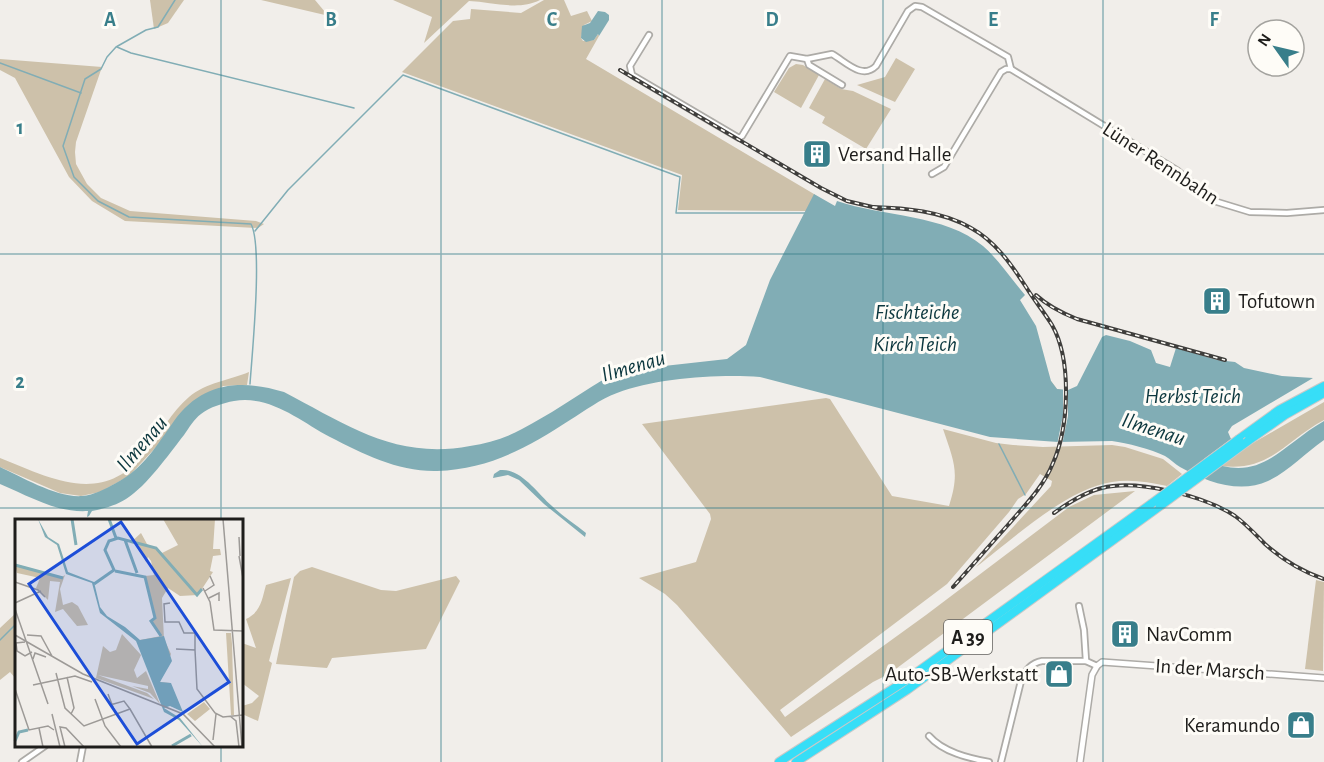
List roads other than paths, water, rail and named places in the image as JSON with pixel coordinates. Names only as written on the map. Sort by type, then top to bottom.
[{"type":"highway","name":"A 39","points":[[796,762],[907,690],[1160,506],[1279,410],[1324,386]]},
{"type":"highway","name":"A 39","points":[[779,762],[911,677],[1243,440],[1324,393]]},
{"type":"street","name":"Lüner Rennbahn","points":[[807,59],[832,54],[864,72],[870,72],[876,66],[908,11],[919,6],[1008,57],[1011,69],[1178,171],[1214,201],[1239,210],[1267,213],[1324,210]]},
{"type":"street","points":[[649,35],[630,66],[632,75],[739,138],[790,56],[807,59],[809,64],[842,85]]},
{"type":"street","points":[[933,174],[944,167],[1001,72],[1011,69]]},
{"type":"street","points":[[1079,606],[1084,630],[1086,661]]},
{"type":"street","points":[[1001,762],[1021,681],[1028,668],[1042,661],[1086,661],[1097,666],[1092,675],[1080,762]]},
{"type":"street","name":"In der Marsch","points":[[1097,666],[1108,661],[1324,678]]},
{"type":"street","points":[[928,736],[937,745],[964,756],[989,762]]},
{"type":"street","points":[[22,762],[44,747]]},
{"type":"street","points":[[80,762],[83,747]]},
{"type":"water","points":[[598,11],[609,15],[609,20],[599,36],[598,34],[594,40],[586,42],[581,38],[582,26],[590,23]]},
{"type":"water","name":"Fischteiche","points":[[814,194],[835,206],[837,201],[932,222],[968,236],[983,246],[1000,263],[1025,295],[1020,300],[1036,326],[1051,381],[1057,389],[1068,390],[1077,386],[1102,337],[1106,335],[1130,341],[1151,350],[1156,363],[1170,367],[1176,348],[1217,360],[1235,362],[1244,368],[1282,376],[1313,378],[1232,426],[1228,432],[1231,439],[1204,459],[1223,466],[1240,468],[1255,465],[1268,460],[1324,421],[1324,440],[1268,481],[1246,486],[1223,485],[1180,467],[1159,453],[1125,443],[1112,441],[1058,442],[990,437],[760,377],[726,376],[688,378],[650,384],[617,393],[523,448],[491,461],[456,469],[423,471],[382,461],[355,450],[285,411],[248,400],[221,404],[201,414],[142,486],[122,501],[92,511],[87,517],[88,511],[54,506],[0,484],[0,467],[62,494],[82,496],[99,491],[126,477],[142,464],[185,408],[197,398],[223,387],[253,386],[284,392],[373,437],[395,444],[443,449],[477,445],[510,435],[601,381],[646,368],[727,359],[746,345],[770,280]]},
{"type":"water","points":[[500,470],[508,470],[522,477],[556,510],[586,533],[585,537],[544,504],[519,480],[508,475],[493,478],[494,474]]},
{"type":"waterway","points":[[175,0],[158,27],[146,30],[116,47],[107,57],[101,69],[85,79],[63,146],[74,177],[98,201],[129,217],[251,224],[256,254],[256,276],[250,384]]},
{"type":"waterway","points":[[117,47],[131,53],[354,108]]},
{"type":"waterway","points":[[0,63],[81,93]]},
{"type":"waterway","points":[[255,231],[288,190],[403,75],[680,177],[676,213],[807,213]]},
{"type":"waterway","points":[[999,444],[1025,495]]},
{"type":"waterway","points":[[0,640],[15,625]]},
{"type":"railway","points":[[620,70],[821,188],[847,201],[881,209]]},
{"type":"railway","points":[[873,207],[936,214],[960,222],[988,239],[1008,262],[1049,320],[1063,356],[1065,413],[1058,448],[1049,472],[1039,489],[953,587]]},
{"type":"railway","points":[[1036,295],[1055,309],[1077,319],[1225,360]]},
{"type":"railway","points":[[1054,513],[1083,495],[1102,488],[1133,486],[1170,491],[1206,502],[1235,516],[1279,555],[1300,569],[1324,579]]},
{"type":"place","name":"Versand Halle","points":[[817,154]]},
{"type":"place","name":"Tofutown","points":[[1217,301]]},
{"type":"place","name":"NavComm","points":[[1125,634]]},
{"type":"place","name":"Auto-SB-Werkstatt","points":[[1059,674]]},
{"type":"place","name":"Keramundo","points":[[1301,725]]},
{"type":"water label","name":"Kirch Teich","points":[[915,343]]},
{"type":"water label","name":"Ilmenau","points":[[633,365]]},
{"type":"water label","name":"Herbst Teich","points":[[1193,395]]},
{"type":"water label","name":"Ilmenau","points":[[1154,428]]},
{"type":"water label","name":"Ilmenau","points":[[141,443]]}]
